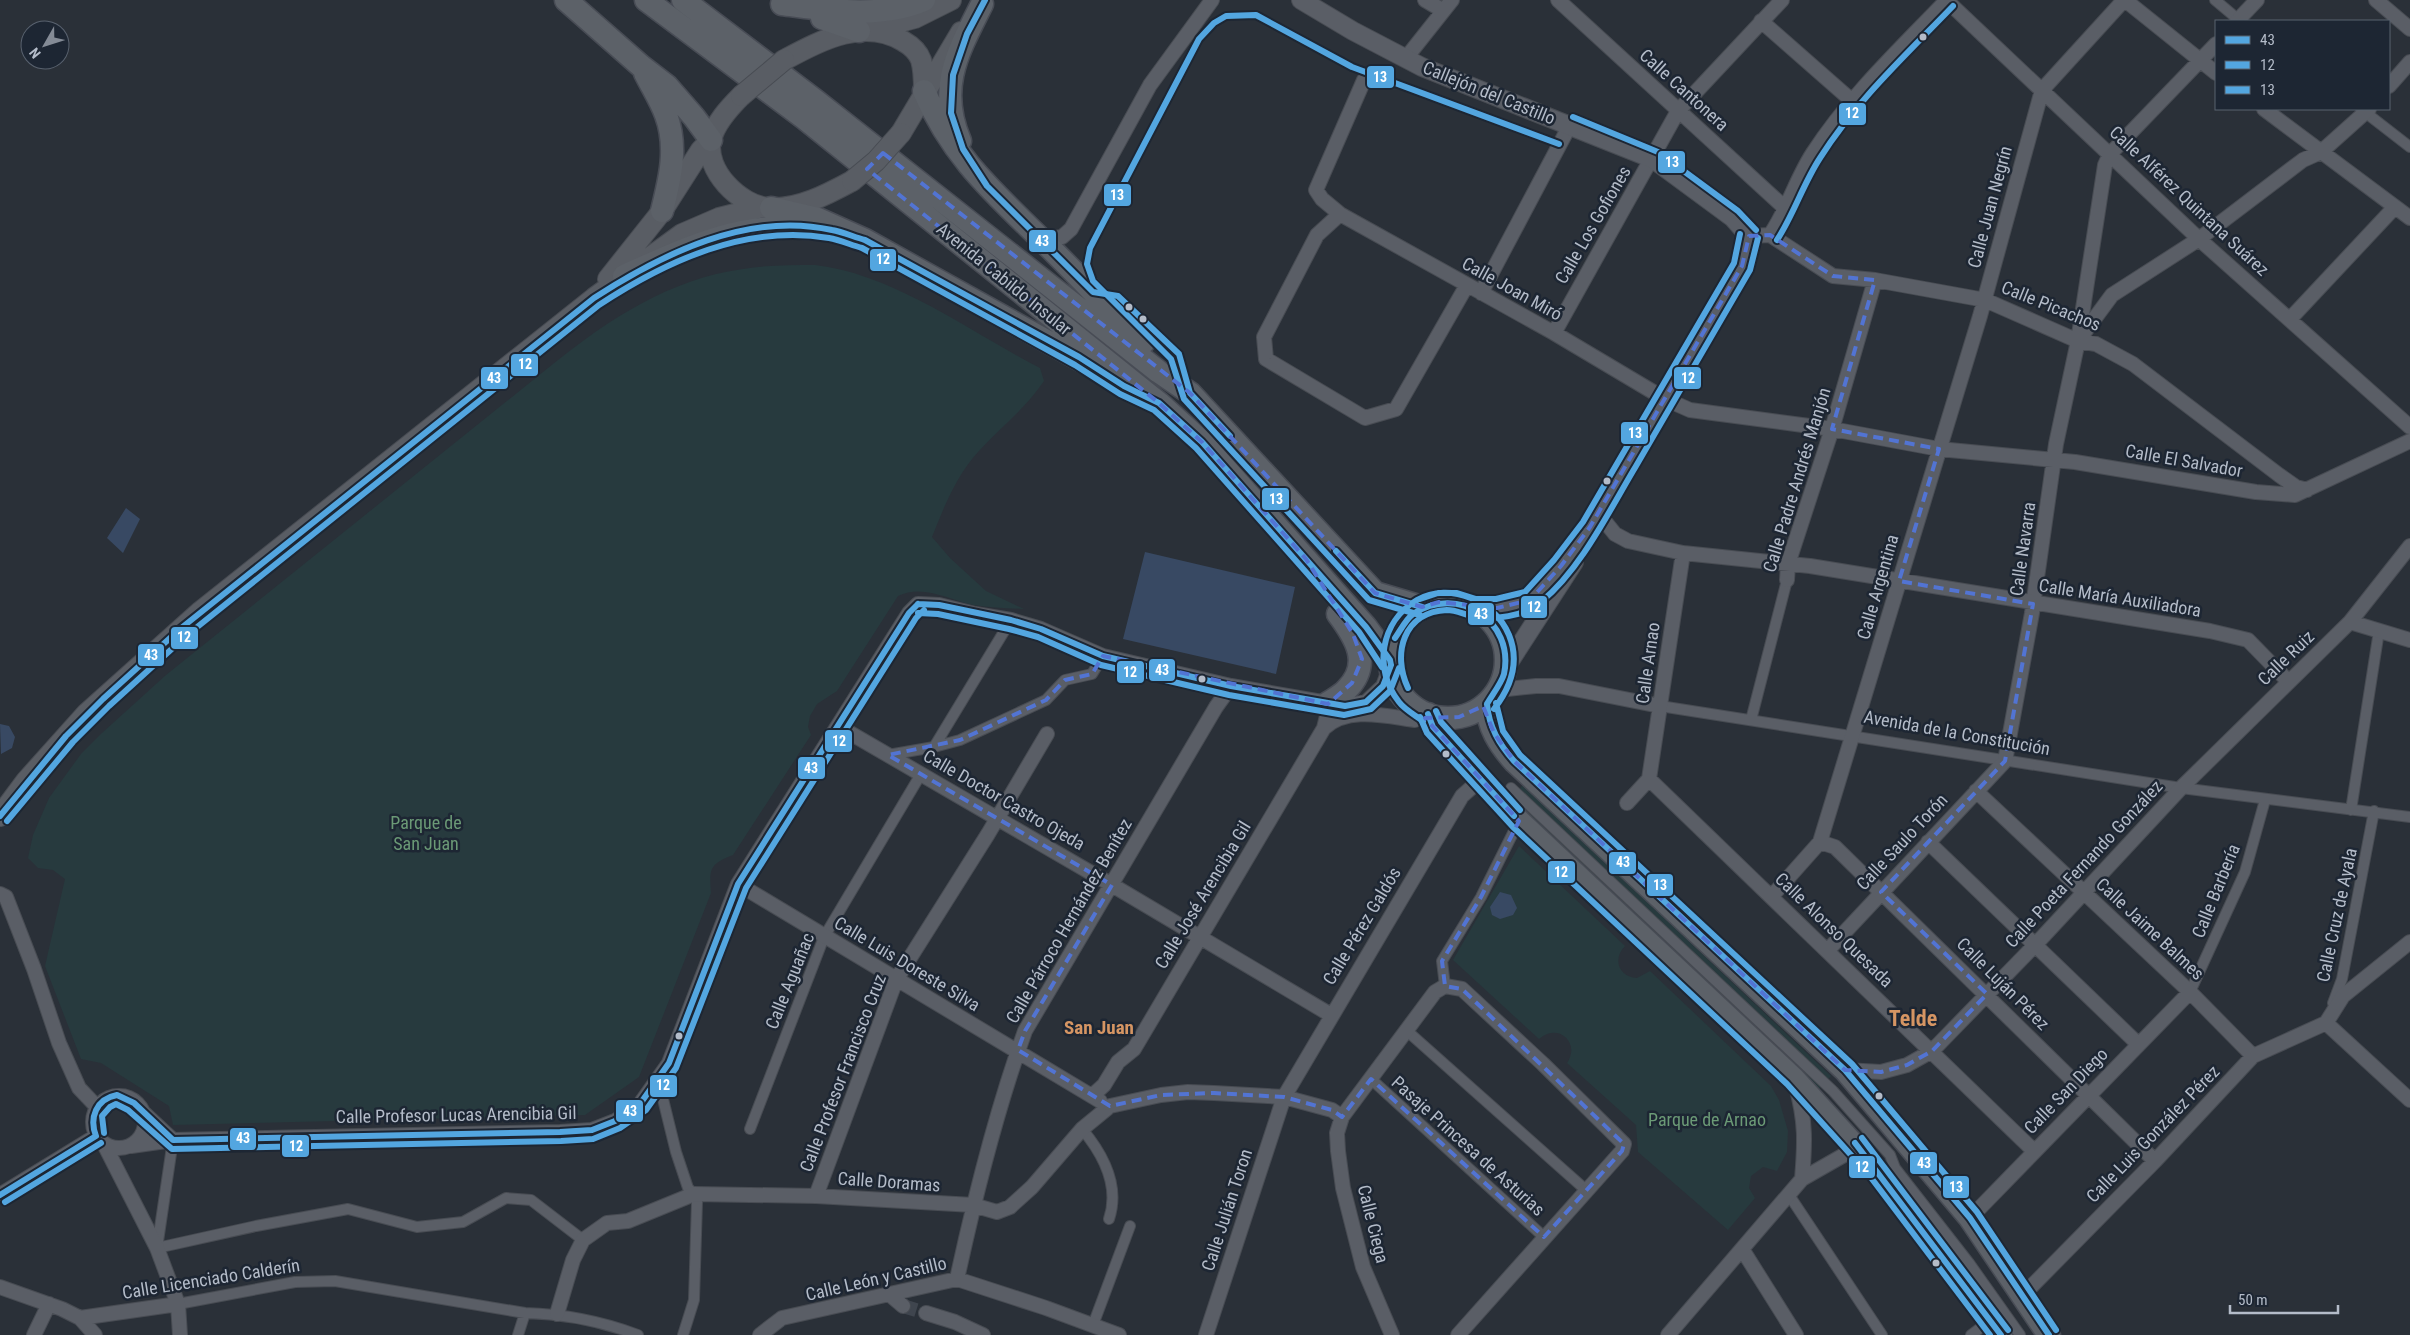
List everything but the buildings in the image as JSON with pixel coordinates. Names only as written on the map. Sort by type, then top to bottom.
[{"type":"main road","points":[[566,0],[641,66],[667,86],[711,140],[713,163],[722,180],[750,202],[767,208],[818,219],[845,231],[1079,357],[1124,386],[1159,403]]},
{"type":"main road","name":"Avenida Cabildo Insular","points":[[646,0],[804,118],[1159,403],[1202,442],[1306,559],[1366,627],[1390,663]]},
{"type":"main road","name":"Avenida Cabildo Insular","points":[[683,0],[816,101],[1160,372],[1190,393],[1375,593],[1422,608]]},
{"type":"main road","points":[[779,2],[844,12],[909,6],[924,0]]},
{"type":"main road","points":[[594,298],[662,211],[692,162],[711,140],[728,110],[740,96],[784,60],[824,39],[915,18],[951,0]]},
{"type":"main road","points":[[779,2],[863,31],[892,34],[910,46],[920,60],[924,91],[936,120],[950,142],[987,186],[1190,393]]},
{"type":"main road","points":[[973,169],[953,124],[949,104],[950,78],[955,59],[984,2]]},
{"type":"main road","points":[[0,808],[86,714],[200,611],[594,298],[682,234],[718,218],[806,201],[852,181],[876,161],[901,133],[956,39],[984,2]]},
{"type":"main road","points":[[641,66],[666,115],[673,146],[671,174],[662,211]]},
{"type":"main road","points":[[624,276],[690,246],[736,233],[782,226],[845,231]]},
{"type":"main road","points":[[1306,559],[1335,610],[1353,634],[1362,659],[1352,683],[1326,703]]},
{"type":"main road","points":[[1492,697],[1474,712],[1458,717],[1443,718],[1412,706],[1400,693],[1393,677],[1390,663],[1392,644],[1398,629],[1409,617],[1422,608],[1439,602],[1457,602],[1474,608],[1489,619],[1499,633],[1505,649],[1506,667],[1492,697],[1488,717],[1494,733],[1514,761],[1845,1070],[1970,1218],[2048,1335]]},
{"type":"main road","points":[[1426,713],[1433,727],[1519,821],[1794,1078],[1858,1147],[1996,1328]]},
{"type":"main road","points":[[0,816],[26,781]]},
{"type":"main road","points":[[0,830],[26,781]]},
{"type":"street","points":[[1042,240],[1062,237],[1071,229],[1150,85],[1212,0]]},
{"type":"street","name":"Callejón del Castillo","points":[[1302,0],[1353,32],[1406,58],[1653,159],[1733,218],[1749,236]]},
{"type":"street","points":[[1425,0],[1442,10]]},
{"type":"street","points":[[1406,58],[1442,10],[1452,0]]},
{"type":"street","name":"Calle Cantonera","points":[[1558,0],[1785,208]]},
{"type":"street","name":"Calle Los Gofiones","points":[[1554,333],[1653,159],[1678,111],[1782,0]]},
{"type":"street","points":[[1474,608],[1496,608],[1530,600],[1561,566],[1594,520],[1742,266],[1749,236],[1770,235],[1812,153],[1851,100],[1946,0]]},
{"type":"street","name":"Calle Alférez Quintana Suárez","points":[[1946,0],[2199,239],[2410,427]]},
{"type":"street","points":[[2124,0],[2215,72]]},
{"type":"street","name":"Calle Juan Negrín","points":[[1939,449],[1985,300],[2042,90],[2124,0]]},
{"type":"street","points":[[2215,0],[2237,20]]},
{"type":"street","points":[[2239,20],[2257,0]]},
{"type":"street","points":[[2376,0],[2410,29]]},
{"type":"street","points":[[1761,21],[1851,100]]},
{"type":"street","points":[[2110,154],[2215,45]]},
{"type":"street","points":[[2390,85],[2410,62]]},
{"type":"street","name":"Calle Joan Miró","points":[[1364,80],[1316,190],[1322,199],[1340,214],[1554,333],[1665,399],[1690,410],[1832,429]]},
{"type":"street","points":[[2265,110],[2394,208],[2410,218]]},
{"type":"street","points":[[2078,341],[2112,295],[2199,239],[2303,160],[2321,152],[2365,110],[2410,146]]},
{"type":"street","points":[[1481,293],[1570,124]]},
{"type":"street","name":"Calle Navarra","points":[[2005,761],[2033,604],[2054,459],[2078,341],[2105,165],[2110,154]]},
{"type":"street","points":[[2290,319],[2394,208]]},
{"type":"street","points":[[1340,214],[1317,235],[1264,336],[1266,359],[1365,418],[1396,409],[1466,285]]},
{"type":"street","name":"Calle Picachos","points":[[1770,235],[1833,276],[1875,280],[1985,300],[2078,341],[2096,344],[2134,364],[2279,475],[2296,487],[2307,490]]},
{"type":"street","name":"Calle Padre Andrés Manjón","points":[[1751,720],[1787,580],[1788,564],[1832,429],[1875,280]]},
{"type":"street","name":"Calle El Salvador","points":[[1832,429],[1939,449],[2054,459],[2272,494],[2295,495],[2410,441]]},
{"type":"street","name":"Calle Argentina","points":[[1820,842],[1939,449]]},
{"type":"street","points":[[2272,494],[2279,475]]},
{"type":"street","points":[[1506,667],[1570,572],[1594,520]]},
{"type":"street","name":"Calle María Auxiliadora","points":[[1594,520],[1628,541],[1683,553],[1788,564],[2210,631],[2248,640],[2288,681]]},
{"type":"street","name":"Calle Ruiz","points":[[2180,788],[2350,622],[2410,546]]},
{"type":"street","name":"Calle Arnao","points":[[1649,779],[1683,553]]},
{"type":"street","name":"Calle Profesor Lucas Arencibia Gil","points":[[131,1146],[173,1140],[592,1130],[615,1121],[640,1104],[669,1063],[738,884],[909,613],[918,604],[939,605],[1010,620]]},
{"type":"street","points":[[934,747],[1010,620],[1041,629],[1104,656],[1231,686],[1345,706],[1366,702],[1383,686],[1390,663]]},
{"type":"street","points":[[2350,622],[2410,640]]},
{"type":"street","points":[[2351,810],[2379,631]]},
{"type":"street","points":[[888,755],[934,747],[960,740],[1046,700],[1065,680],[1092,674],[1104,656]]},
{"type":"street","name":"Calle Párroco Hernández Benítez","points":[[957,1279],[973,1205],[1025,1031],[1216,707],[1231,686]]},
{"type":"street","name":"Avenida de la Constitución","points":[[1492,697],[1536,686],[1559,686],[1660,706],[2180,788],[2410,817]]},
{"type":"street","name":"Calle José Arencibia Gil","points":[[1092,1096],[1104,1084],[1118,1062],[1134,1049],[1324,728],[1327,716],[1326,703]]},
{"type":"street","points":[[1324,728],[1334,719],[1345,715],[1380,715],[1415,720],[1426,713]]},
{"type":"street","name":"Calle Doctor Castro Ojeda","points":[[838,726],[1112,885],[1330,1015]]},
{"type":"street","name":"Calle Profesor Francisco Cruz","points":[[816,1196],[896,980],[1047,734]]},
{"type":"street","name":"Calle Saulo Torón","points":[[1828,950],[2005,761]]},
{"type":"street","name":"Calle Aguañac","points":[[750,1129],[824,937],[921,774]]},
{"type":"street","points":[[1627,803],[1649,779]]},
{"type":"street","name":"Calle Alonso Quesada","points":[[1649,779],[1932,1050],[2034,1151]]},
{"type":"street","name":"Calle Pérez Galdós","points":[[1284,1097],[1330,1015],[1462,796],[1480,780]]},
{"type":"street","points":[[1511,788],[1833,1091],[1890,1155],[1895,1168],[1969,1263],[2020,1335]]},
{"type":"street","name":"Calle Poeta Fernando González","points":[[1845,1070],[1881,1072],[1907,1064],[1932,1050],[2036,944],[2180,788]]},
{"type":"street","name":"Calle Jaime Balmes","points":[[1976,791],[2190,992],[2253,1056]]},
{"type":"street","name":"Calle Barbería","points":[[2190,992],[2245,872],[2266,800]]},
{"type":"street","name":"Calle Cruz de Ayala","points":[[2326,1023],[2342,979],[2374,811]]},
{"type":"street","points":[[1445,986],[1442,961],[1481,898],[1519,821]]},
{"type":"street","points":[[1772,896],[1820,842]]},
{"type":"street","name":"Calle Luján Pérez","points":[[1820,842],[1835,847],[1987,994],[2155,1161]]},
{"type":"street","points":[[1928,842],[2138,1044]]},
{"type":"street","name":"Calle Luis Doreste Silva","points":[[738,884],[1110,1106]]},
{"type":"street","points":[[0,894],[6,896],[34,969],[59,1043],[79,1088],[97,1107]]},
{"type":"street","points":[[2410,942],[2343,996],[2326,1023],[2410,1100]]},
{"type":"street","points":[[1110,1106],[1161,1095],[1188,1092],[1284,1097],[1332,1110],[1342,1117],[1435,992],[1445,986],[1462,989],[1543,1064],[1624,1144],[1622,1151],[1458,1335]]},
{"type":"street","name":"Calle San Diego","points":[[1970,1218],[2190,992]]},
{"type":"street","name":"Calle Luis González Pérez","points":[[2023,1295],[2155,1161],[2253,1056],[2326,1023]]},
{"type":"street","points":[[1406,1030],[1587,1191]]},
{"type":"street","points":[[1794,1078],[1803,1113],[1806,1136],[1802,1179]]},
{"type":"street","name":"Pasaje Princesa de Asturias","points":[[1370,1079],[1544,1237]]},
{"type":"street","points":[[652,1086],[662,1095],[679,1161],[688,1188],[694,1194],[697,1202],[694,1300],[683,1335]]},
{"type":"street","points":[[157,1248],[173,1140],[132,1100],[125,1097],[109,1097],[97,1107],[92,1121],[100,1140],[157,1248],[178,1304],[180,1335]]},
{"type":"street","name":"Calle Julián Toron","points":[[1206,1335],[1284,1097]]},
{"type":"street","name":"Calle Doramas","points":[[582,1240],[607,1223],[628,1221],[694,1194],[816,1196],[973,1205],[997,1212],[1010,1207],[1032,1187],[1082,1129],[1110,1106]]},
{"type":"street","points":[[100,1140],[117,1149],[131,1146],[138,1141],[145,1128],[143,1112]]},
{"type":"street","name":"Calle Ciega","points":[[1342,1117],[1338,1133],[1338,1151],[1344,1188],[1363,1267],[1392,1335]]},
{"type":"street","points":[[1082,1129],[1093,1142],[1109,1172],[1113,1207],[1109,1219]]},
{"type":"street","points":[[0,1195],[100,1140]]},
{"type":"street","points":[[1669,1333],[1802,1179],[1858,1147]]},
{"type":"street","points":[[1789,1195],[1882,1335]]},
{"type":"street","points":[[157,1248],[256,1226],[348,1209],[417,1228],[463,1222],[506,1198],[531,1200],[582,1240],[573,1260],[557,1314]]},
{"type":"street","points":[[1093,1325],[1130,1226]]},
{"type":"street","points":[[1742,1249],[1796,1335]]},
{"type":"street","name":"Calle León y Castillo","points":[[760,1335],[782,1318],[957,1279],[1119,1335]]},
{"type":"street","name":"Calle Licenciado Calderín","points":[[80,1318],[178,1304],[295,1282],[335,1281],[525,1312],[557,1314],[606,1323],[638,1335]]},
{"type":"street","points":[[0,1287],[49,1304],[80,1318],[95,1335]]},
{"type":"street","points":[[889,1294],[903,1306]]},
{"type":"street","points":[[34,1335],[49,1304]]},
{"type":"street","points":[[518,1335],[525,1312]]},
{"type":"street","points":[[926,1313],[955,1322],[983,1335]]},
{"type":"street","points":[[1970,1335],[1996,1328]]},
{"type":"highlighted area","points":[[883,153],[1190,393],[1375,593],[1422,607],[1439,602],[1497,608],[1530,600],[1561,566],[1590,527],[1742,266],[1749,236],[1770,235],[1833,276],[1875,280],[1832,429],[1939,449],[1899,581],[2033,604],[2005,761],[1881,892],[1987,994],[1932,1051],[1907,1065],[1881,1072],[1845,1070],[1514,761],[1494,733],[1483,706],[1459,717],[1425,718],[1519,821],[1481,897],[1442,961],[1445,986],[1462,989],[1624,1144],[1622,1151],[1544,1237],[1371,1079],[1342,1117],[1332,1110],[1284,1097],[1214,1093],[1161,1095],[1110,1106],[1018,1050],[1025,1031],[1112,885],[888,755],[960,740],[1046,700],[1065,680],[1092,674],[1103,656],[1328,704],[1352,683],[1362,659],[1353,634],[1306,559],[1202,442],[1159,403],[867,169]]},
{"type":"green space","name":"Parque de San Juan","points":[[815,265],[874,280],[902,292],[931,306],[1040,368],[1044,381],[1029,400],[970,461],[951,492],[932,537],[950,558],[986,591],[1024,609],[973,605],[926,592],[907,593],[898,596],[837,691],[817,704],[810,716],[808,727],[811,735],[733,855],[715,864],[710,878],[711,893],[639,1077],[585,1115],[173,1125],[169,1106],[101,1063],[81,1059],[45,966],[65,879],[53,870],[38,868],[28,858],[33,835],[49,798],[81,754],[166,675],[574,347],[618,317],[666,292],[716,274],[752,268]]},
{"type":"green space","points":[[1523,784],[1831,1076],[1817,1091],[1510,804]]},
{"type":"green space","name":"Parque de Arnao","points":[[1519,846],[1625,946],[1621,951],[1618,962],[1622,971],[1631,977],[1637,978],[1650,971],[1771,1086],[1779,1100],[1788,1131],[1787,1152],[1777,1171],[1763,1167],[1751,1176],[1749,1188],[1755,1198],[1728,1230],[1638,1152],[1636,1125],[1567,1063],[1571,1056],[1571,1048],[1565,1037],[1553,1033],[1546,1034],[1539,1039],[1453,960]]},
{"type":"water","points":[[126,508],[140,519],[123,553],[107,538]]},
{"type":"water","points":[[1145,552],[1295,587],[1276,674],[1123,639]]},
{"type":"water","points":[[0,724],[9,726],[15,737],[12,748],[1,754]]},
{"type":"water","points":[[1500,892],[1511,895],[1517,908],[1513,915],[1500,919],[1492,915],[1490,907]]},
{"type":"tunnel","points":[[903,1306],[926,1313]]},
{"type":"transit line","name":"43","points":[[985,0],[967,34],[953,75],[951,113],[963,149],[987,186],[1093,292],[1118,296],[1179,354],[1190,393],[1230,436]]},
{"type":"transit line","name":"12","points":[[1777,240],[1789,220],[1814,168],[1834,137],[1883,79],[1953,6]]},
{"type":"transit line","name":"13","points":[[1420,615],[1369,600],[1184,399],[1171,359],[1093,281],[1087,264],[1090,248],[1199,39],[1214,23],[1226,16],[1256,15],[1352,67],[1559,144]]},
{"type":"transit line","name":"13","points":[[1573,117],[1658,152],[1738,211],[1756,230]]},
{"type":"transit line","name":"43","points":[[0,816],[66,736],[103,699],[180,629],[594,298],[648,266],[677,252],[707,240],[769,226],[800,226],[832,230],[865,240],[1079,357],[1124,386],[1159,403],[1202,442],[1366,627],[1390,660],[1391,665]]},
{"type":"transit line","name":"13","points":[[1420,599],[1438,593],[1457,593],[1476,599],[1496,599],[1525,592],[1554,560],[1583,522],[1734,263],[1740,234]]},
{"type":"transit line","name":"12","points":[[7,821],[73,742],[109,706],[186,636],[599,305],[652,274],[679,261],[737,241],[767,236],[798,235],[829,238],[862,248],[1075,365],[1120,394],[1154,410],[1196,448],[1359,632],[1382,667]]},
{"type":"transit line","name":"12","points":[[1408,688],[1403,675],[1402,649],[1405,637],[1420,618],[1447,610],[1490,618],[1517,614],[1541,602],[1569,573],[1605,520],[1750,270],[1758,238]]},
{"type":"transit line","name":"43","points":[[1336,551],[1375,593],[1422,607]]},
{"type":"transit line","name":"13","points":[[1423,721],[1407,710],[1399,702],[1391,689],[1386,675],[1384,647],[1388,633],[1405,609],[1417,600],[1430,595],[1443,593],[1457,594],[1482,604],[1502,623],[1509,635],[1514,655],[1512,674],[1505,692],[1494,709]]},
{"type":"transit line","name":"43","points":[[1395,638],[1410,616],[1430,606],[1448,603],[1464,606],[1480,613],[1492,624],[1501,638],[1505,655],[1503,678],[1487,704]]},
{"type":"transit line","name":"43","points":[[918,604],[939,605],[1011,620],[1041,629],[1103,656],[1231,686],[1345,706],[1366,702],[1383,686],[1391,665]]},
{"type":"transit line","name":"43","points":[[96,1136],[93,1123],[96,1110],[104,1101],[117,1095],[134,1103],[173,1140],[560,1132],[592,1130],[615,1121],[640,1104],[669,1063],[738,884],[909,613],[918,604]]},
{"type":"transit line","name":"12","points":[[104,1133],[102,1116],[110,1107],[116,1104],[128,1110],[172,1149],[561,1141],[593,1139],[620,1128],[646,1110],[676,1068],[746,888],[916,618],[924,610]]},
{"type":"transit line","name":"12","points":[[918,613],[938,614],[1038,637],[1101,665],[1229,695],[1344,715],[1371,709],[1390,691],[1399,668]]},
{"type":"transit line","name":"13","points":[[1496,703],[1503,731],[1520,755],[1852,1064],[1977,1212],[2056,1330]]},
{"type":"transit line","name":"43","points":[[1487,704],[1490,720],[1496,735],[1514,761],[1845,1070],[1970,1218],[2049,1335]]},
{"type":"transit line","name":"13","points":[[1436,711],[1441,722],[1520,810]]},
{"type":"transit line","name":"43","points":[[1428,714],[1433,727],[1514,816]]},
{"type":"transit line","name":"12","points":[[1420,717],[1427,733],[1513,827],[1787,1084],[1869,1175],[1990,1335]]},
{"type":"transit line","name":"43","points":[[0,1195],[96,1136]]},
{"type":"transit line","name":"13","points":[[1862,1138],[2008,1330]]},
{"type":"transit line","name":"12","points":[[5,1202],[101,1143]]},
{"type":"transit line","name":"43","points":[[1855,1143],[2001,1335]]},
{"type":"district","name":"Telde","points":[[1913,1018]]},
{"type":"district","name":"San Juan","points":[[1099,1027]]}]
